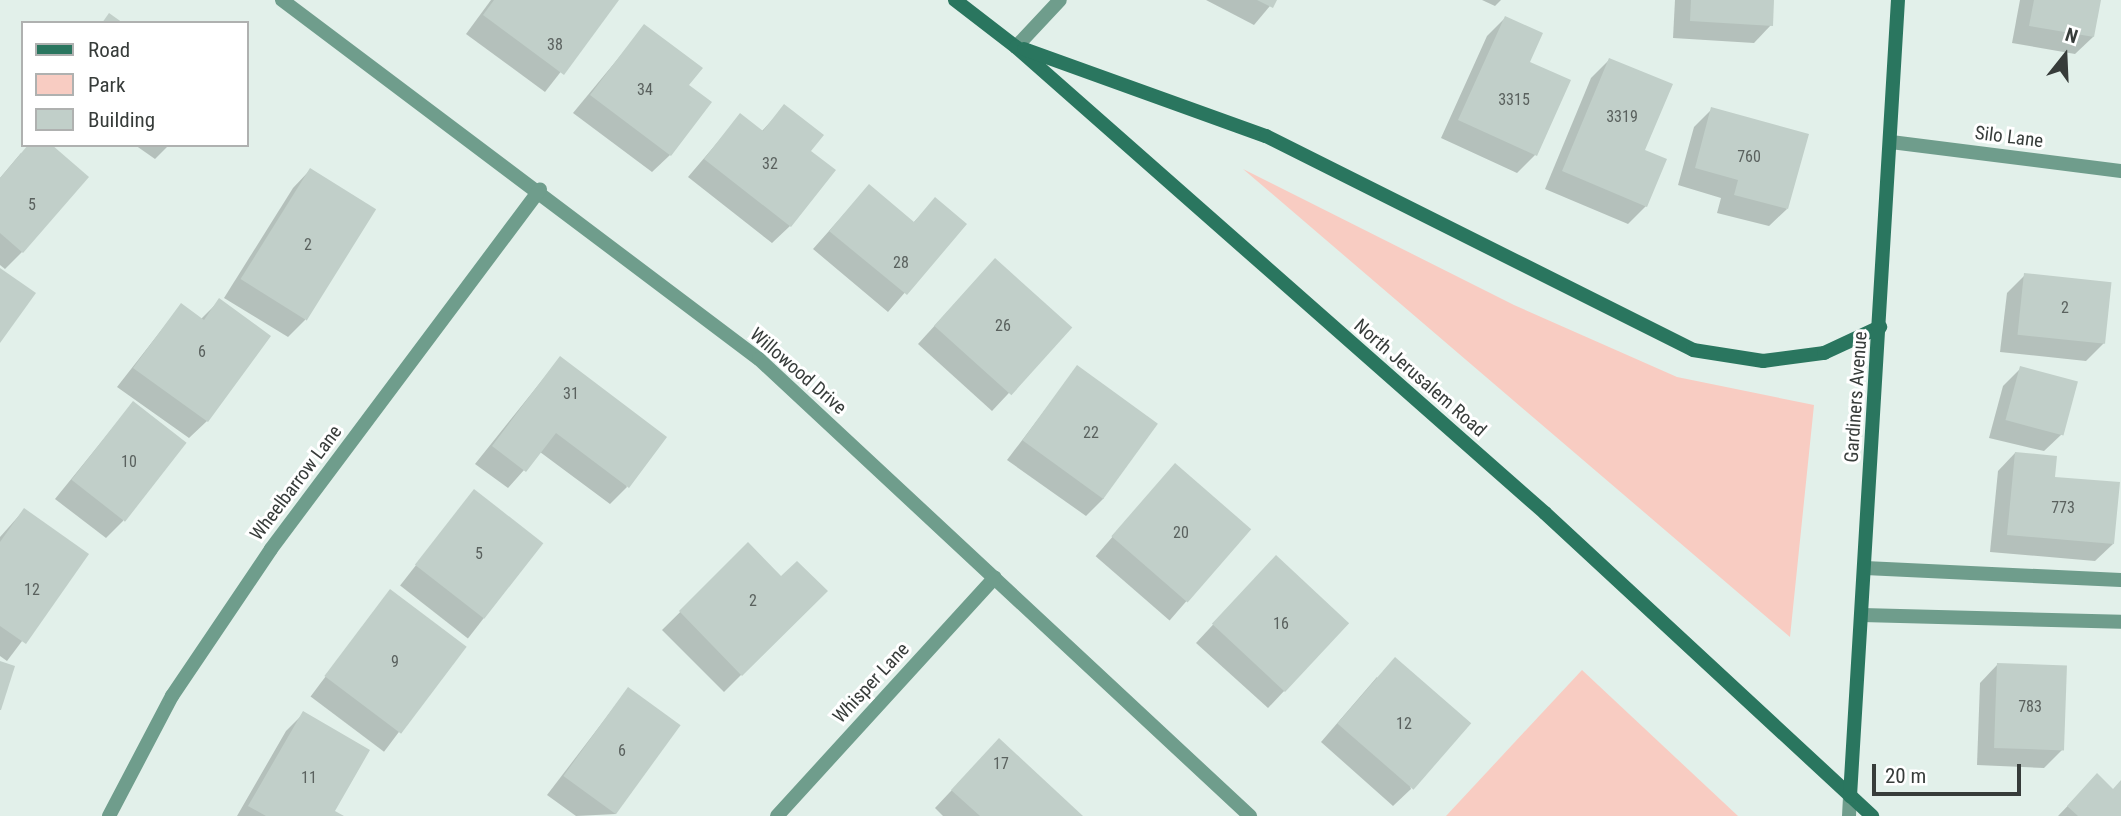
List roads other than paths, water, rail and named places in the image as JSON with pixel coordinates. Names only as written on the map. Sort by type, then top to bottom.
[{"type":"main road","name":"North Jerusalem Road","points":[[955,0],[1016,47],[1535,504],[1872,816]]},
{"type":"main road","name":"Gardiners Avenue","points":[[1850,796],[1898,0]]},
{"type":"main road","points":[[1016,47],[1266,136],[1693,350],[1763,361],[1824,354],[1880,327]]},
{"type":"street","name":"Willowood Drive","points":[[282,0],[540,190],[758,359],[995,576],[1250,816]]},
{"type":"street","points":[[1016,47],[1060,0]]},
{"type":"street","name":"Silo Lane","points":[[1891,142],[2121,171]]},
{"type":"street","name":"Wheelbarrow Lane","points":[[109,816],[172,696],[271,549],[540,190]]},
{"type":"street","points":[[1865,568],[2121,580]]},
{"type":"street","name":"Whisper Lane","points":[[778,816],[995,576]]},
{"type":"street","points":[[1862,615],[2121,622]]},
{"type":"street","points":[[1849,816],[1850,796]]}]
